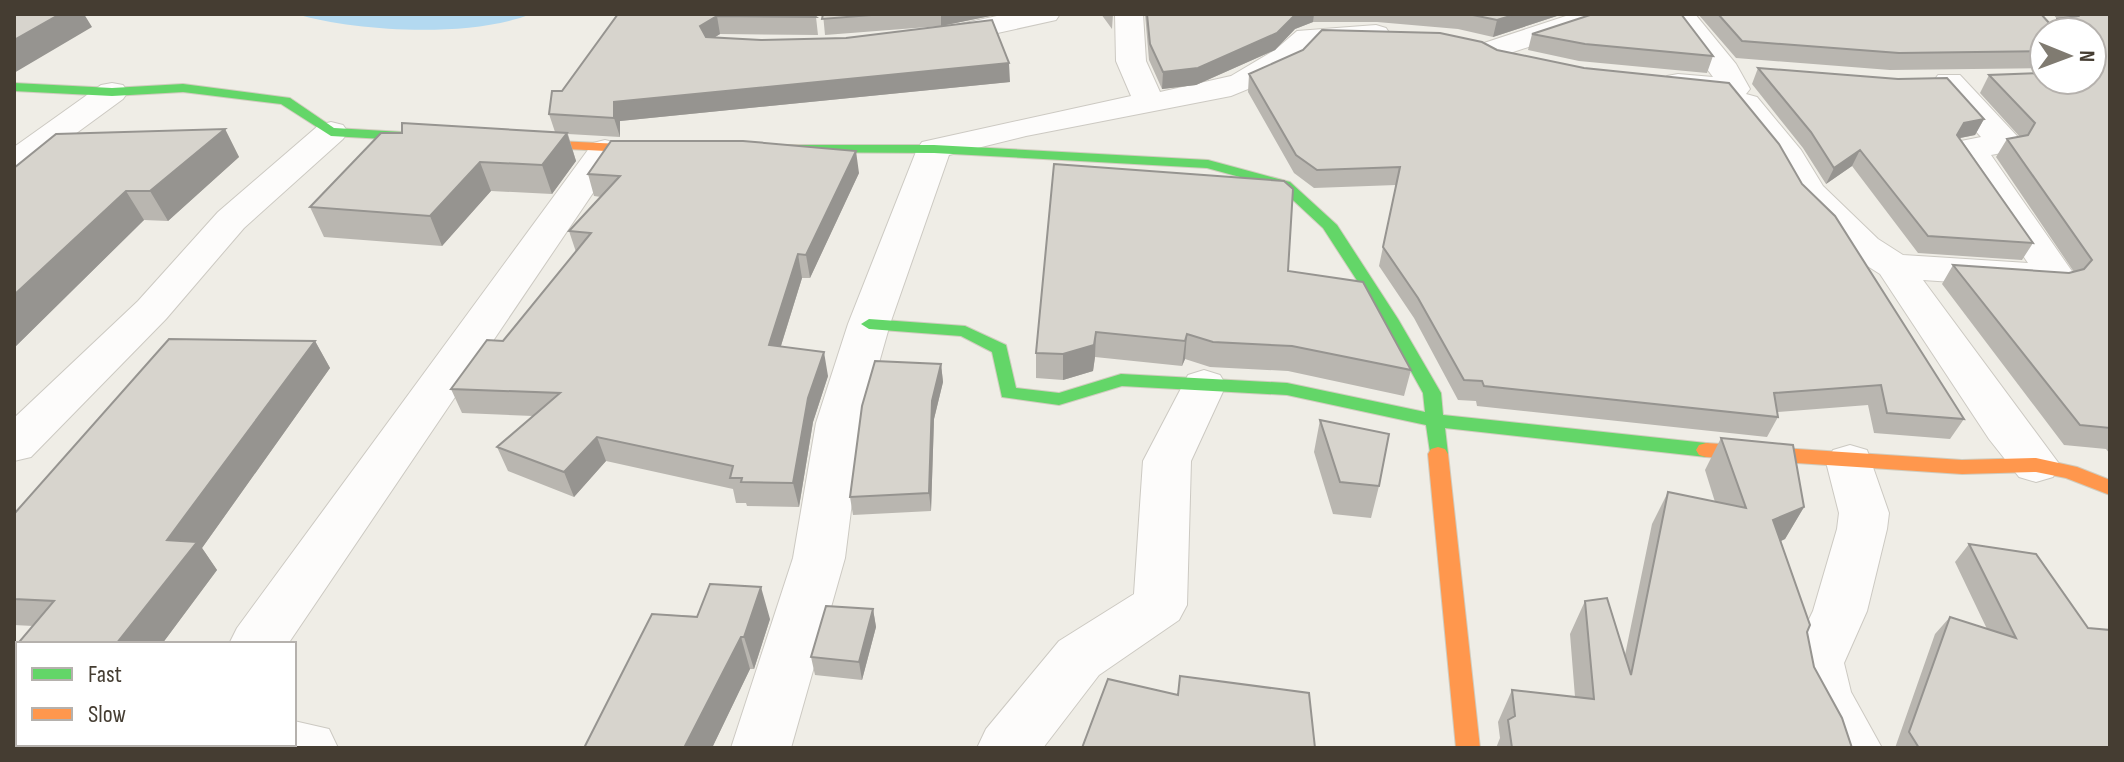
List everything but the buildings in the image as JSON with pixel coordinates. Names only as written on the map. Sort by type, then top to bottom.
[{"type":"street","points":[[908,42],[1046,14]]},
{"type":"street","points":[[1129,14],[1127,54],[1134,77],[1152,102]]},
{"type":"street","points":[[1534,64],[1504,58],[1482,46],[1600,14]]},
{"type":"street","points":[[1680,14],[1737,77],[1808,192],[1864,247],[1894,266],[2005,428],[2036,465]]},
{"type":"street","points":[[934,149],[980,135],[1152,102],[1203,97],[1245,81],[1288,58],[1307,37],[1330,24],[1401,36]]},
{"type":"street","points":[[1657,81],[1737,77]]},
{"type":"street","points":[[1894,266],[2056,277],[1968,149],[2005,143],[1949,81]]},
{"type":"street","points":[[14,87],[112,92],[183,88],[285,101],[331,132],[453,139]]},
{"type":"street","points":[[14,163],[112,92]]},
{"type":"street","points":[[14,445],[152,310],[231,220],[331,132]]},
{"type":"street","points":[[498,142],[605,150],[684,150]]},
{"type":"street","points":[[762,149],[934,149],[1208,164],[1285,185],[1329,225],[1390,319],[1432,393],[1468,748]]},
{"type":"street","points":[[761,748],[819,558],[839,423],[869,324],[934,149]]},
{"type":"street","points":[[258,642],[605,150]]},
{"type":"street","points":[[869,324],[965,331],[1000,349],[1008,393],[1059,399],[1121,380],[1287,389],[1433,420],[1766,457],[1850,462],[2036,465],[2070,472],[2110,488]]},
{"type":"street","points":[[1007,748],[1079,658],[1160,605],[1167,461],[1204,385]]},
{"type":"street","points":[[1850,462],[1864,513],[1862,529],[1840,611],[1816,663],[1823,698],[1852,748]]},
{"type":"street","points":[[260,746],[308,748]]},
{"type":"water","points":[[296,14],[531,14],[478,27],[414,30],[350,25]]},
{"type":"traffic: fast","points":[[14,87],[112,92],[183,88],[285,101],[331,132],[437,138]]},
{"type":"traffic: fast","points":[[777,149],[934,149],[1208,164],[1285,185],[1329,225],[1390,319],[1432,393],[1438,454]]},
{"type":"traffic: fast","points":[[869,324],[965,331],[1000,349],[1008,393],[1059,399],[1121,380],[1287,389],[1433,420],[1706,450]]},
{"type":"traffic: slow","points":[[514,143],[664,150]]},
{"type":"traffic: slow","points":[[1706,450],[1962,467],[2036,465],[2070,472],[2110,488]]},
{"type":"traffic: slow","points":[[1438,454],[1468,748]]}]
